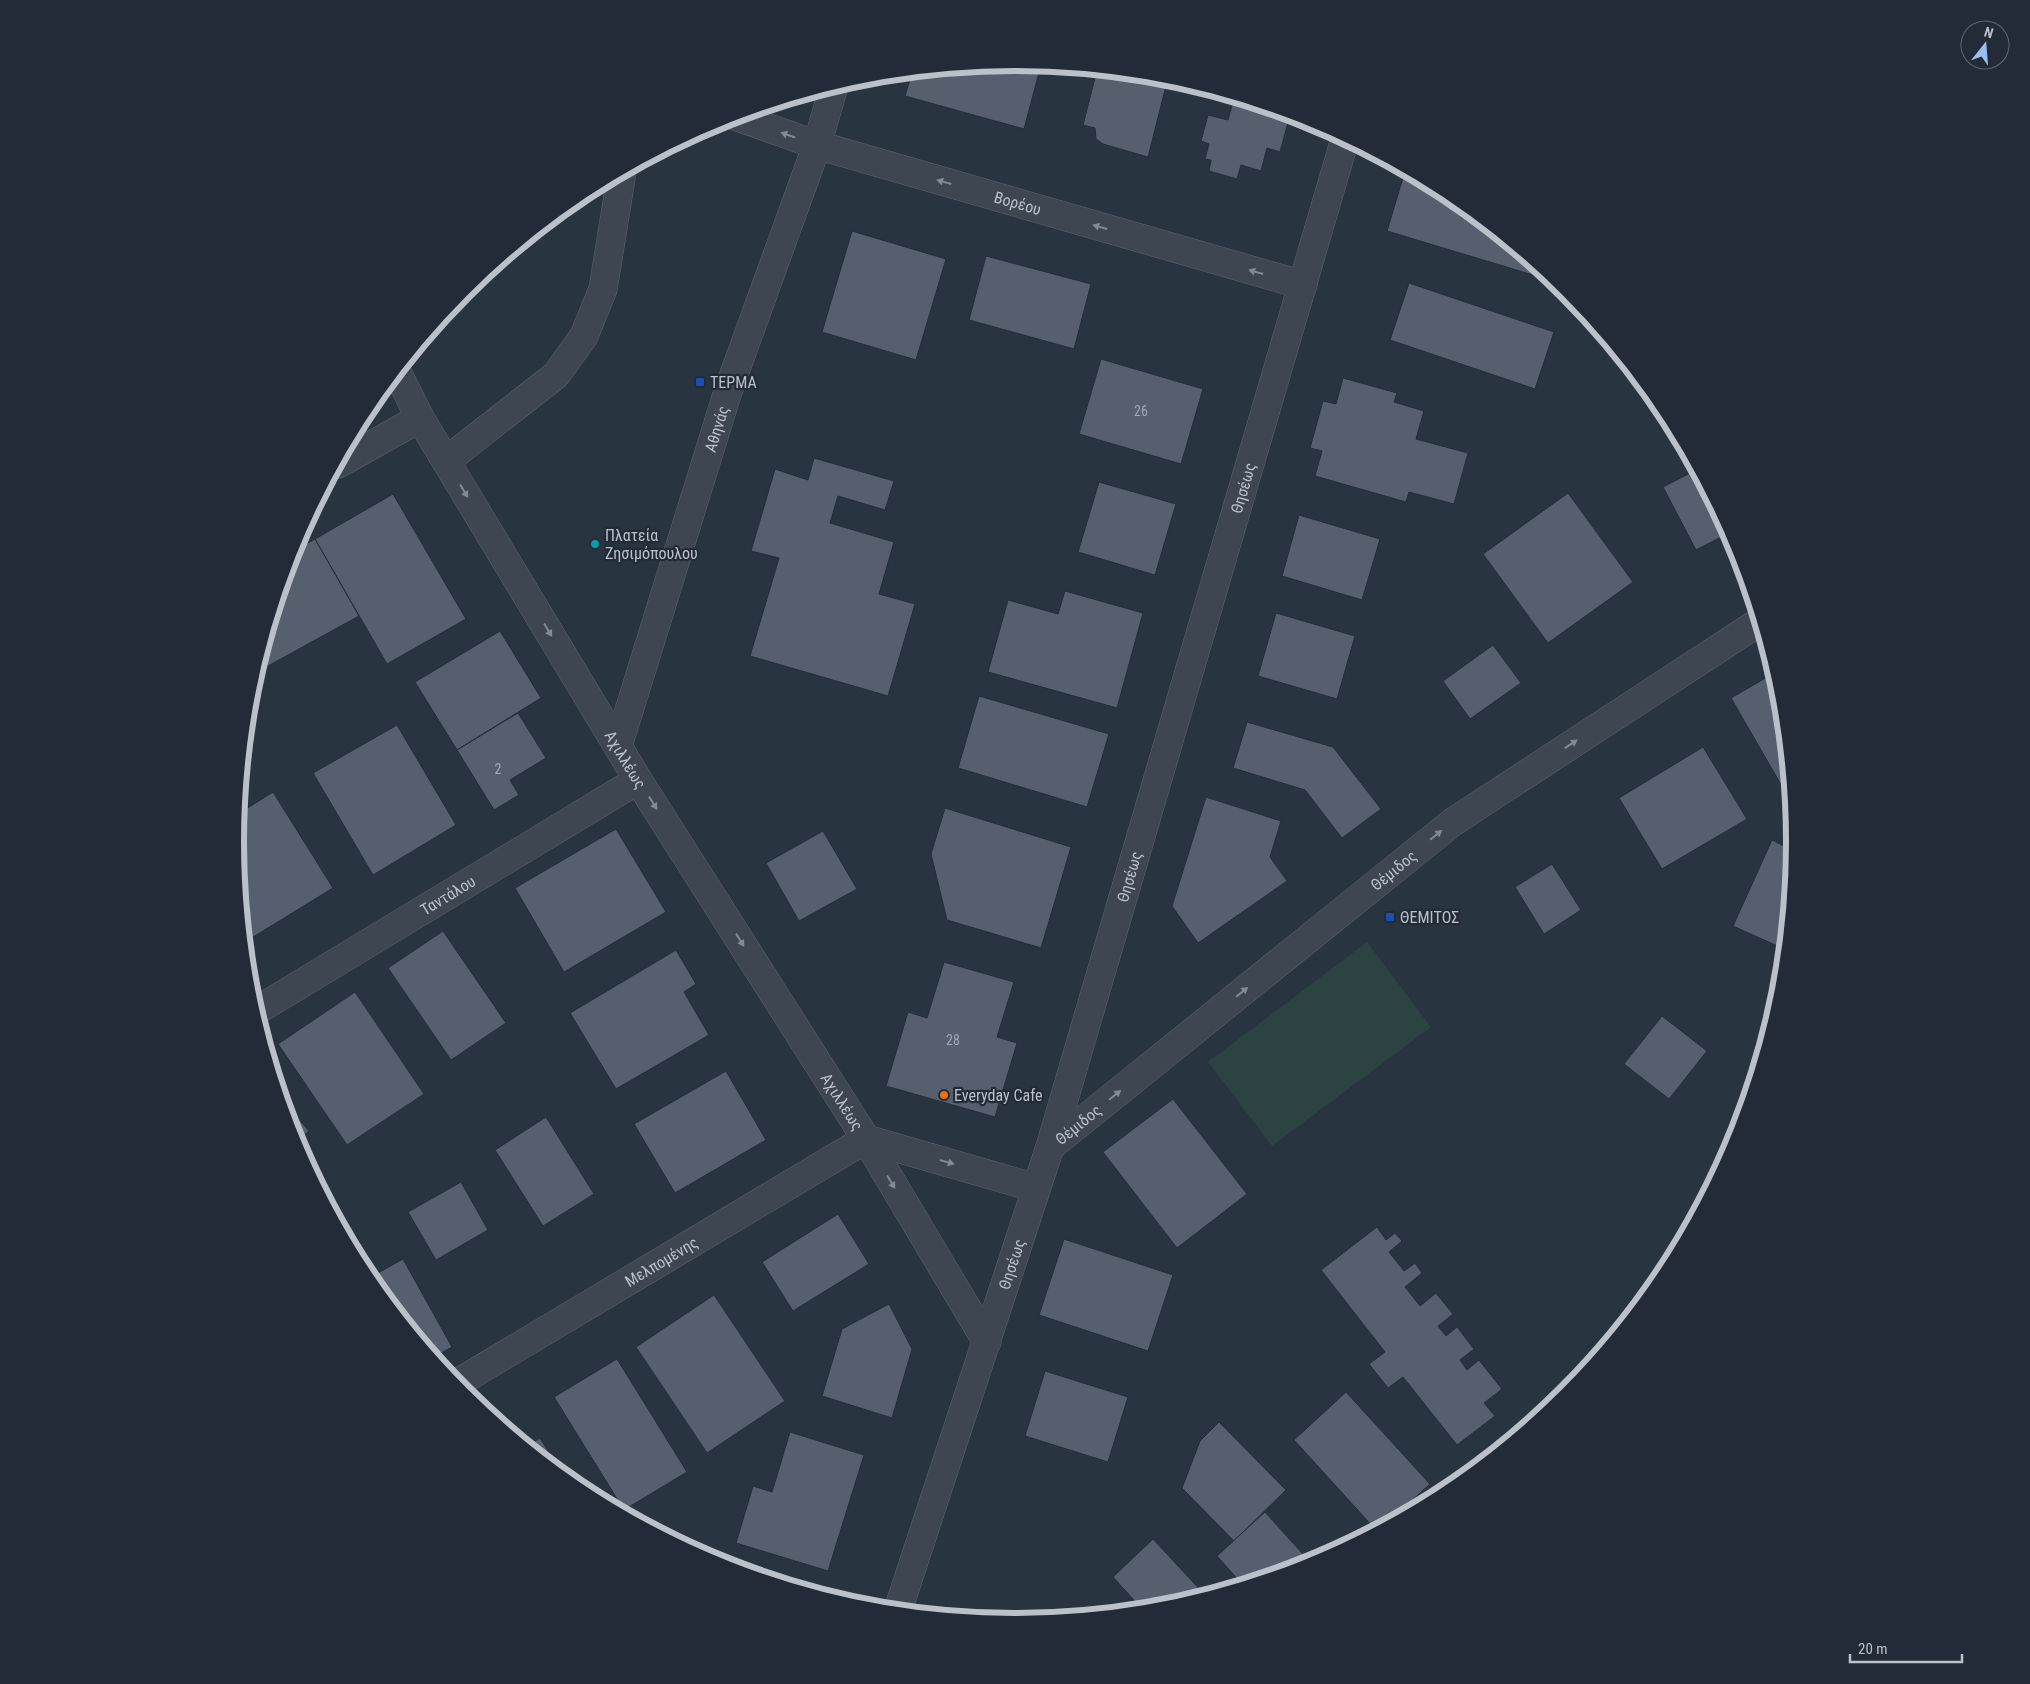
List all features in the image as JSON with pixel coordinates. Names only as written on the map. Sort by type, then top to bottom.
[{"type":"street","name":"Αθηνάς","points":[[618,746],[728,391],[817,145],[832,94]]},
{"type":"street","name":"Βορέου","points":[[746,120],[817,145],[1303,285]]},
{"type":"street","name":"Θησέως","points":[[900,1604],[1050,1147],[1343,145]]},
{"type":"street","points":[[446,461],[556,375],[584,336],[603,289],[621,181]]},
{"type":"street","name":"Αχιλλέως","points":[[400,378],[420,418],[638,780],[866,1139],[987,1342]]},
{"type":"street","points":[[347,459],[420,418]]},
{"type":"street","name":"Θέμιδος","points":[[1050,1147],[1453,822],[1754,625]]},
{"type":"street","name":"Ταντάλου","points":[[263,1007],[638,780]]},
{"type":"street","name":"Αχιλλέως","points":[[866,1139],[1036,1188]]},
{"type":"street","name":"Μελπομένης","points":[[463,1380],[866,1139]]},
{"type":"green space","points":[[1367,942],[1431,1027],[1272,1146],[1208,1062]]},
{"type":"building","points":[[1039,72],[1024,129],[905,96],[910,79],[965,73]]},
{"type":"building","points":[[1095,76],[1166,86],[1148,157],[1103,144],[1096,139],[1095,128],[1083,125]]},
{"type":"building","points":[[1233,103],[1288,122],[1280,152],[1267,148],[1261,171],[1241,165],[1237,179],[1209,171],[1211,160],[1205,159],[1209,144],[1201,141],[1208,115],[1228,120]]},
{"type":"building","points":[[1403,177],[1443,201],[1484,231],[1538,276],[1387,231]]},
{"type":"building","points":[[852,231],[946,259],[916,360],[822,332]]},
{"type":"building","points":[[986,256],[1091,284],[1074,349],[969,320]]},
{"type":"building","points":[[1409,283],[1554,332],[1535,389],[1390,340]]},
{"type":"building","points":[[1101,359],[1203,389],[1181,464],[1079,434]]},
{"type":"building","points":[[1343,378],[1397,393],[1394,402],[1424,411],[1416,439],[1468,453],[1454,504],[1409,492],[1406,502],[1315,476],[1322,451],[1310,448],[1323,401],[1336,404]]},
{"type":"building","points":[[814,458],[894,481],[885,510],[838,496],[830,523],[894,542],[879,594],[915,604],[888,696],[750,656],[779,558],[751,551],[775,469],[808,480]]},
{"type":"building","points":[[1691,473],[1722,536],[1696,550],[1663,487]]},
{"type":"building","points":[[1099,482],[1176,504],[1155,575],[1078,552]]},
{"type":"building","points":[[1568,493],[1633,582],[1548,643],[1483,554]]},
{"type":"building","points":[[393,494],[466,619],[387,664],[315,539]]},
{"type":"building","points":[[1299,515],[1380,539],[1362,600],[1282,576]]},
{"type":"building","points":[[315,539],[359,616],[268,666],[266,663],[285,594],[304,545]]},
{"type":"building","points":[[1065,591],[1143,613],[1117,708],[988,672],[1008,600],[1058,614]]},
{"type":"building","points":[[1276,613],[1355,636],[1337,699],[1258,676]]},
{"type":"building","points":[[500,631],[541,698],[457,750],[415,682]]},
{"type":"building","points":[[1493,645],[1521,683],[1470,719],[1443,681]]},
{"type":"building","points":[[1767,677],[1779,741],[1784,789],[1731,698]]},
{"type":"building","points":[[979,696],[1109,734],[1087,807],[958,768]]},
{"type":"building","points":[[518,713],[546,758],[510,780],[519,795],[494,810],[457,750]]},
{"type":"building","points":[[1247,722],[1333,747],[1381,809],[1342,838],[1305,790],[1233,768]]},
{"type":"building","points":[[397,725],[456,825],[373,875],[313,773]]},
{"type":"building","points":[[1703,747],[1747,819],[1662,869],[1619,798]]},
{"type":"building","points":[[273,792],[333,888],[251,939],[246,892],[244,842],[245,809]]},
{"type":"building","points":[[1206,797],[1281,821],[1270,857],[1287,881],[1198,943],[1172,906]]},
{"type":"building","points":[[945,808],[1071,847],[1041,948],[947,920],[931,854]]},
{"type":"building","points":[[616,829],[666,912],[564,972],[515,888]]},
{"type":"building","points":[[823,831],[857,889],[799,921],[766,863]]},
{"type":"building","points":[[1772,840],[1786,847],[1784,892],[1778,946],[1733,926]]},
{"type":"building","points":[[1552,864],[1581,910],[1544,934],[1515,887]]},
{"type":"building","points":[[443,931],[506,1023],[451,1060],[388,968]]},
{"type":"building","points":[[676,950],[696,984],[684,992],[709,1035],[616,1089],[570,1013]]},
{"type":"building","points":[[944,962],[1014,982],[997,1037],[1017,1043],[995,1117],[886,1086],[908,1012],[927,1018]]},
{"type":"building","points":[[355,992],[424,1094],[347,1145],[278,1044]]},
{"type":"building","points":[[1662,1016],[1707,1051],[1669,1099],[1624,1064]]},
{"type":"building","points":[[726,1071],[766,1140],[675,1193],[634,1124]]},
{"type":"building","points":[[1173,1099],[1247,1194],[1177,1248],[1103,1152]]},
{"type":"building","points":[[294,1114],[309,1131],[303,1136]]},
{"type":"building","points":[[546,1117],[594,1194],[543,1226],[495,1150]]},
{"type":"building","points":[[461,1182],[488,1230],[436,1260],[408,1212]]},
{"type":"building","points":[[838,1214],[869,1264],[793,1311],[762,1262]]},
{"type":"building","points":[[1377,1227],[1386,1240],[1395,1233],[1402,1241],[1389,1252],[1404,1271],[1415,1263],[1422,1273],[1405,1287],[1420,1306],[1436,1293],[1453,1314],[1438,1326],[1446,1336],[1457,1327],[1474,1349],[1460,1360],[1467,1370],[1479,1360],[1502,1389],[1484,1403],[1495,1416],[1457,1445],[1403,1377],[1388,1388],[1369,1364],[1385,1352],[1321,1270]]},
{"type":"building","points":[[1064,1239],[1173,1275],[1148,1351],[1039,1315]]},
{"type":"building","points":[[403,1259],[452,1347],[440,1354],[404,1311],[377,1274]]},
{"type":"building","points":[[714,1295],[785,1401],[707,1453],[636,1347]]},
{"type":"building","points":[[889,1304],[912,1349],[892,1418],[822,1396],[842,1329]]},
{"type":"building","points":[[617,1359],[687,1472],[628,1508],[619,1503],[554,1397]]},
{"type":"building","points":[[1045,1371],[1128,1397],[1108,1462],[1025,1436]]},
{"type":"building","points":[[1346,1392],[1430,1484],[1407,1505],[1371,1525],[1294,1440]]},
{"type":"building","points":[[1219,1422],[1286,1490],[1234,1541],[1182,1488],[1200,1441]]},
{"type":"building","points":[[790,1432],[864,1455],[828,1571],[736,1543],[753,1486],[772,1492]]},
{"type":"building","points":[[540,1438],[552,1458],[546,1453],[533,1443]]},
{"type":"building","points":[[1265,1512],[1305,1556],[1238,1579],[1217,1556]]},
{"type":"building","points":[[1153,1539],[1200,1589],[1136,1603],[1113,1577]]},
{"type":"place","name":"ΤΕΡΜΑ","points":[[700,382]]},
{"type":"place","name":"Πλατεία Ζησιμόπουλου","points":[[595,544]]},
{"type":"place","name":"ΘΕΜΙΤΟΣ","points":[[1390,917]]},
{"type":"place","name":"Everyday Cafe","points":[[944,1095]]}]
